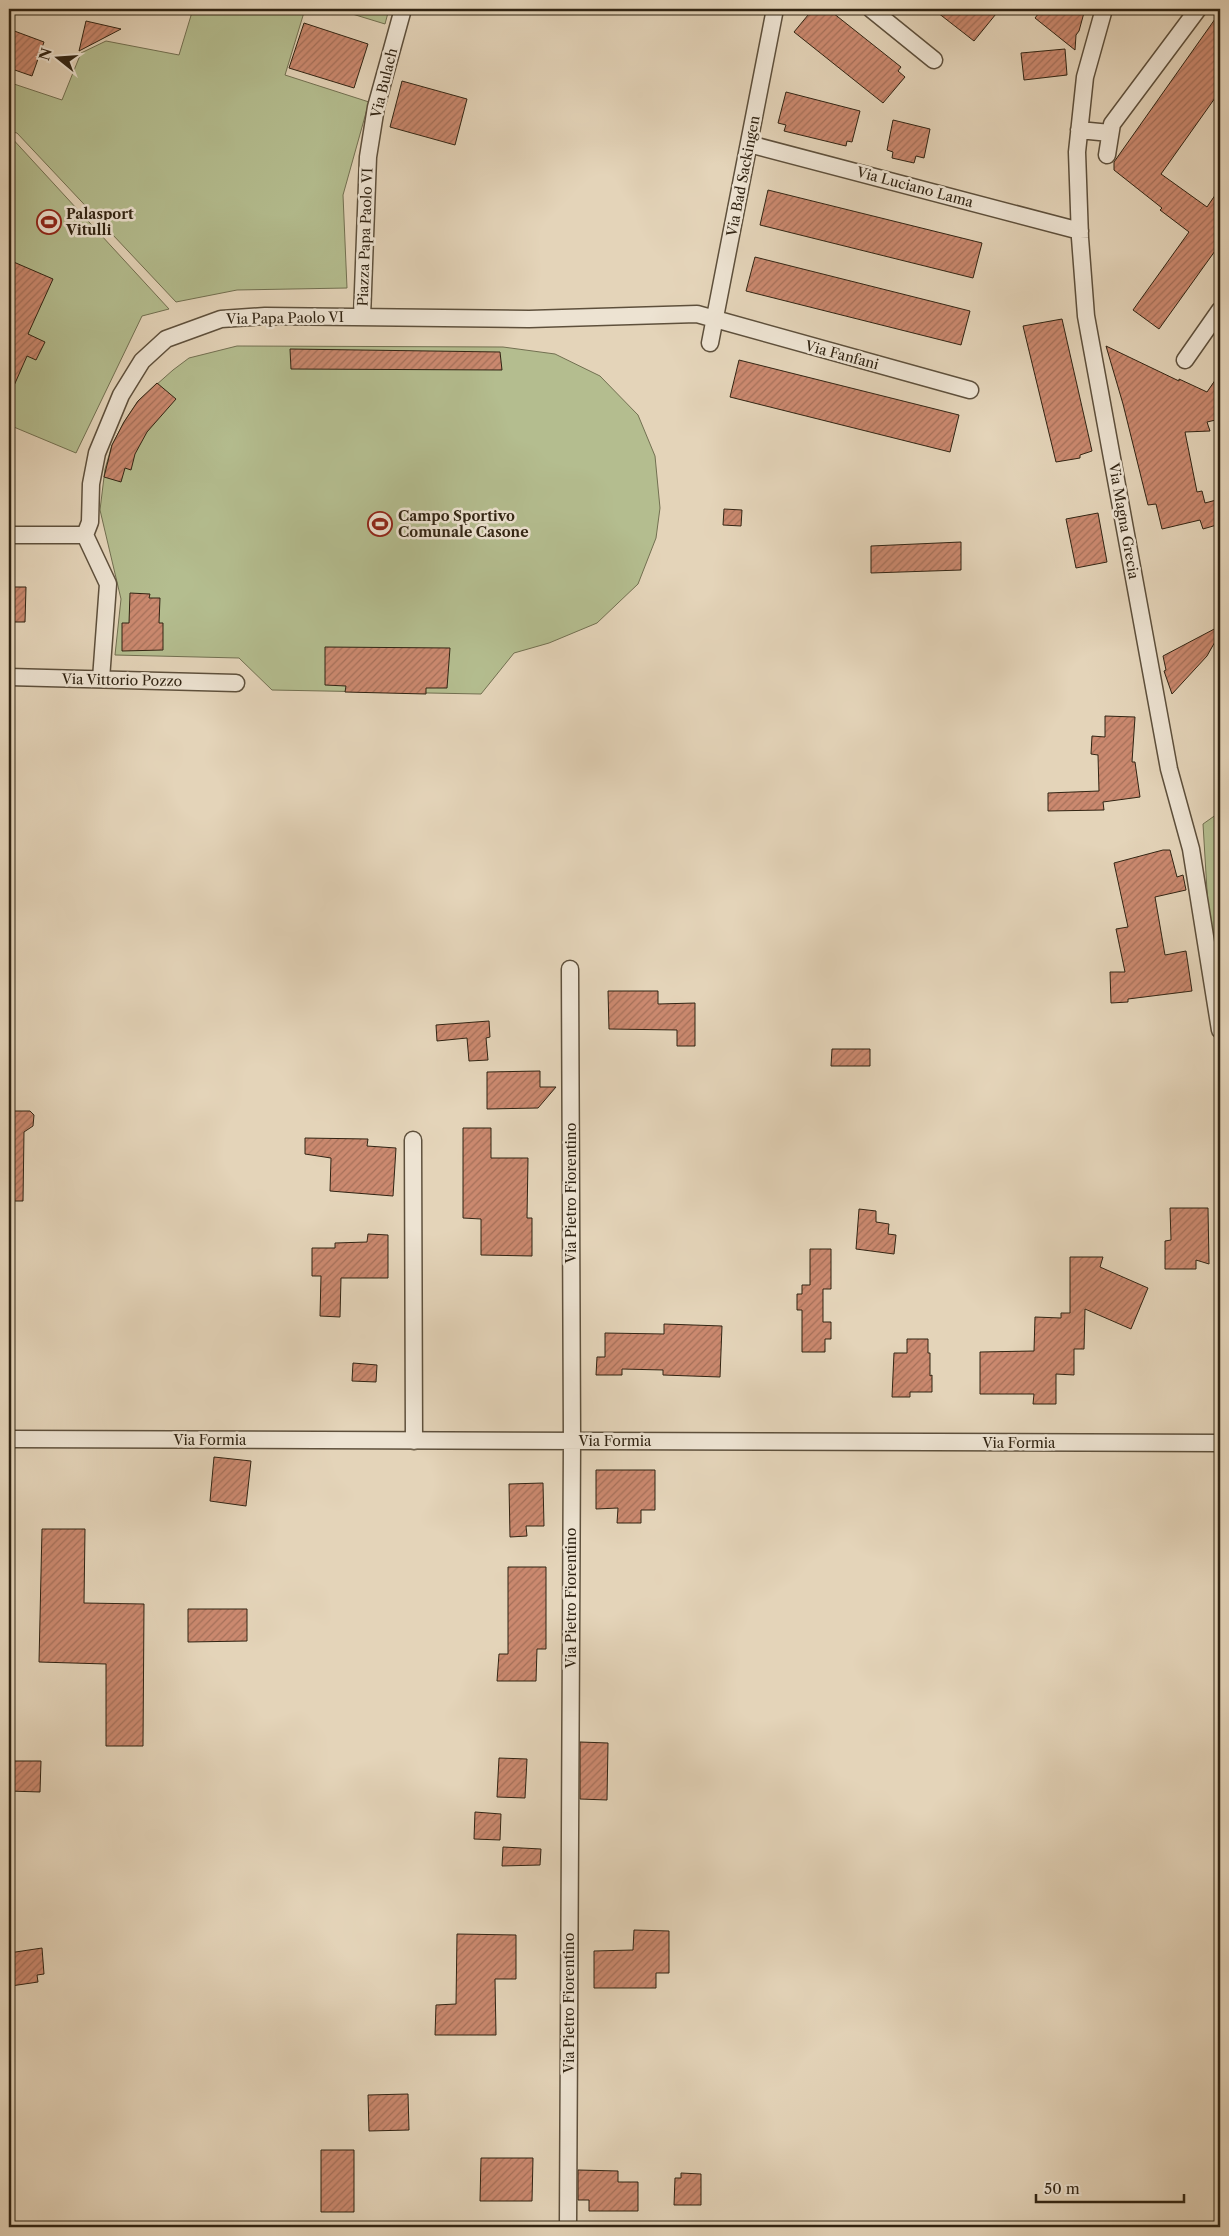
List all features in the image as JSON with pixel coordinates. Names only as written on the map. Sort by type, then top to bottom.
[{"type":"street","name":"Via Bulach","points":[[368,157],[376,108],[403,9]]},
{"type":"street","name":"Via Bad Sackingen","points":[[710,343],[776,9]]},
{"type":"street","points":[[871,9],[934,60]]},
{"type":"street","name":"Via Magna Grecia","points":[[1104,9],[1086,77],[1077,152],[1086,316],[1169,769],[1191,849],[1220,1030]]},
{"type":"street","points":[[1107,155],[1112,124],[1198,9]]},
{"type":"street","points":[[1079,130],[1110,133]]},
{"type":"street","name":"Via Luciano Lama","points":[[749,144],[1080,231]]},
{"type":"street","name":"Piazza Papa Paolo VI","points":[[362,317],[368,157]]},
{"type":"street","points":[[1185,360],[1220,310]]},
{"type":"street","name":"Via Papa Paolo VI","points":[[85,535],[90,522],[91,484],[97,453],[121,395],[142,362],[166,339],[221,319],[265,316],[529,319],[697,314],[715,320]]},
{"type":"street","name":"Via Fanfani","points":[[715,320],[970,390]]},
{"type":"street","points":[[9,535],[85,535],[108,584],[101,679]]},
{"type":"street","name":"Via Vittorio Pozzo","points":[[9,677],[236,683]]},
{"type":"street","name":"Via Pietro Fiorentino","points":[[568,2227],[572,1441],[570,969]]},
{"type":"street","points":[[413,1140],[414,1441]]},
{"type":"street","name":"Via Formia","points":[[9,1439],[1220,1443]]},
{"type":"green space","points":[[193,9],[305,9],[285,75],[369,102],[343,195],[347,288],[237,290],[176,302],[17,133],[9,131],[9,87],[14,84],[62,100],[81,53],[106,41],[179,55]]},
{"type":"green space","points":[[336,9],[389,9],[385,24]]},
{"type":"green space","name":"Palasport Vitulli","points":[[9,135],[169,309],[142,316],[76,453],[9,425]]},
{"type":"green space","name":"Campo Sportivo Comunale Casone","points":[[237,346],[503,347],[555,354],[600,376],[638,415],[655,456],[660,508],[656,538],[638,584],[597,623],[549,643],[514,653],[481,694],[272,690],[239,658],[115,655],[121,599],[100,510],[105,469],[112,445],[138,401],[173,370],[189,358]]},
{"type":"green space","points":[[1220,812],[1220,985],[1208,907],[1203,824]]},
{"type":"building","points":[[813,9],[828,9],[901,67],[898,71],[905,77],[883,103],[794,32]]},
{"type":"building","points":[[933,9],[1000,9],[974,41]]},
{"type":"building","points":[[1042,9],[1085,9],[1079,31],[1076,35],[1075,50],[1035,18]]},
{"type":"building","points":[[1220,12],[1220,91],[1161,174],[1207,207],[1220,188],[1220,244],[1159,329],[1133,310],[1189,232],[1160,210],[1162,208],[1114,170],[1114,162]]},
{"type":"building","points":[[86,21],[121,29],[79,51]]},
{"type":"building","points":[[304,23],[368,44],[354,88],[289,68]]},
{"type":"building","points":[[9,29],[44,42],[32,76],[9,68]]},
{"type":"building","points":[[1065,49],[1067,75],[1024,80],[1021,53]]},
{"type":"building","points":[[402,81],[467,99],[455,145],[390,127]]},
{"type":"building","points":[[786,92],[860,111],[852,142],[847,141],[846,146],[784,131],[786,125],[778,123]]},
{"type":"building","points":[[893,120],[930,129],[924,158],[916,156],[914,163],[892,158],[893,152],[887,150]]},
{"type":"building","points":[[768,190],[982,243],[973,278],[760,225]]},
{"type":"building","points":[[755,257],[970,311],[961,345],[746,291]]},
{"type":"building","points":[[9,260],[53,279],[28,334],[45,342],[36,360],[27,356],[9,397]]},
{"type":"building","points":[[1062,319],[1092,451],[1080,455],[1080,458],[1056,462],[1023,326]]},
{"type":"building","points":[[1106,346],[1179,381],[1179,379],[1207,392],[1220,373],[1220,419],[1207,422],[1210,431],[1185,432],[1197,492],[1202,491],[1205,503],[1220,499],[1220,524],[1203,529],[1200,520],[1162,529],[1156,504],[1148,505],[1123,404]]},
{"type":"building","points":[[290,349],[500,352],[502,370],[291,369]]},
{"type":"building","points":[[739,360],[959,415],[950,452],[730,397]]},
{"type":"building","points":[[157,383],[176,399],[147,432],[135,454],[131,470],[125,468],[121,482],[104,477],[112,445],[124,422],[138,401]]},
{"type":"building","points":[[724,509],[742,510],[741,526],[723,525]]},
{"type":"building","points":[[1098,513],[1107,562],[1076,568],[1066,519]]},
{"type":"building","points":[[961,542],[961,570],[871,573],[871,546]]},
{"type":"building","points":[[9,587],[26,587],[25,622],[9,622]]},
{"type":"building","points":[[130,593],[150,594],[149,598],[160,598],[159,623],[163,623],[163,650],[122,651],[122,623],[129,623]]},
{"type":"building","points":[[1220,626],[1220,633],[1207,656],[1172,694],[1164,671],[1166,670],[1163,656]]},
{"type":"building","points":[[325,647],[450,648],[447,688],[426,688],[426,694],[345,692],[346,686],[325,685]]},
{"type":"building","points":[[1105,716],[1135,717],[1132,762],[1135,762],[1140,797],[1103,802],[1104,810],[1048,811],[1048,793],[1099,791],[1098,755],[1091,754],[1092,736],[1105,737]]},
{"type":"building","points":[[1163,850],[1170,850],[1177,877],[1183,875],[1186,890],[1155,897],[1165,955],[1186,951],[1192,991],[1128,999],[1128,1002],[1111,1003],[1110,972],[1125,972],[1116,929],[1128,927],[1114,863]]},
{"type":"building","points":[[608,991],[658,991],[658,1004],[695,1003],[695,1046],[677,1046],[677,1030],[609,1029]]},
{"type":"building","points":[[489,1021],[490,1037],[486,1038],[488,1060],[469,1061],[467,1038],[437,1041],[436,1025]]},
{"type":"building","points":[[832,1049],[870,1049],[870,1066],[831,1066]]},
{"type":"building","points":[[540,1071],[540,1087],[556,1087],[538,1108],[487,1109],[487,1072]]},
{"type":"building","points":[[9,1111],[30,1111],[34,1115],[33,1126],[24,1132],[23,1201],[9,1201]]},
{"type":"building","points":[[463,1128],[491,1128],[491,1158],[528,1158],[527,1218],[532,1218],[532,1256],[481,1255],[481,1219],[463,1218]]},
{"type":"building","points":[[305,1138],[368,1139],[367,1146],[396,1148],[393,1196],[330,1191],[331,1158],[305,1154]]},
{"type":"building","points":[[1170,1208],[1208,1208],[1209,1264],[1196,1260],[1196,1269],[1165,1269],[1165,1241],[1171,1240]]},
{"type":"building","points":[[859,1209],[876,1211],[876,1222],[889,1224],[888,1234],[896,1235],[894,1254],[856,1249]]},
{"type":"building","points":[[368,1234],[388,1235],[388,1278],[341,1278],[340,1317],[320,1316],[321,1276],[312,1276],[312,1248],[335,1248],[335,1243],[367,1242]]},
{"type":"building","points":[[810,1249],[831,1249],[831,1289],[823,1289],[823,1322],[831,1322],[831,1339],[825,1339],[825,1352],[802,1352],[802,1310],[797,1310],[797,1294],[802,1294],[802,1285],[810,1285]]},
{"type":"building","points":[[1070,1257],[1103,1257],[1100,1267],[1148,1288],[1131,1329],[1085,1309],[1084,1349],[1074,1349],[1074,1375],[1056,1374],[1056,1404],[1033,1404],[1034,1394],[980,1394],[980,1352],[1034,1351],[1035,1317],[1061,1318],[1061,1313],[1070,1313]]},
{"type":"building","points":[[664,1324],[722,1326],[720,1377],[663,1375],[663,1370],[622,1369],[622,1375],[596,1375],[597,1357],[605,1357],[605,1333],[664,1334]]},
{"type":"building","points":[[907,1339],[928,1339],[932,1392],[910,1392],[910,1397],[892,1397],[894,1353],[907,1353]]},
{"type":"building","points":[[353,1363],[377,1365],[376,1382],[352,1381]]},
{"type":"building","points":[[214,1457],[251,1461],[246,1506],[210,1501]]},
{"type":"building","points":[[596,1470],[655,1470],[655,1510],[641,1510],[641,1523],[617,1523],[618,1508],[596,1509]]},
{"type":"building","points":[[543,1483],[544,1526],[526,1526],[527,1536],[510,1537],[509,1484]]},
{"type":"building","points":[[42,1529],[85,1529],[84,1603],[144,1604],[143,1746],[106,1746],[106,1664],[39,1662]]},
{"type":"building","points":[[508,1567],[546,1567],[546,1649],[537,1649],[536,1681],[497,1681],[499,1654],[508,1654]]},
{"type":"building","points":[[188,1609],[247,1609],[247,1641],[188,1642]]},
{"type":"building","points":[[580,1742],[608,1743],[607,1800],[580,1799]]},
{"type":"building","points":[[499,1758],[527,1759],[525,1798],[497,1797]]},
{"type":"building","points":[[9,1761],[41,1761],[40,1792],[9,1791]]},
{"type":"building","points":[[475,1812],[501,1814],[500,1840],[474,1839]]},
{"type":"building","points":[[503,1847],[541,1849],[540,1865],[502,1866]]},
{"type":"building","points":[[634,1930],[669,1931],[669,1973],[656,1973],[656,1988],[594,1988],[594,1951],[633,1950]]},
{"type":"building","points":[[457,1934],[516,1935],[516,1979],[495,1979],[496,2035],[435,2035],[436,2005],[456,2004]]},
{"type":"building","points":[[42,1948],[44,1974],[37,1975],[38,1982],[11,1986],[9,1953]]},
{"type":"building","points":[[408,2094],[409,2130],[369,2131],[368,2095]]},
{"type":"building","points":[[321,2150],[354,2150],[354,2212],[321,2212]]},
{"type":"building","points":[[481,2158],[533,2158],[532,2201],[480,2201]]},
{"type":"building","points":[[578,2170],[618,2171],[618,2182],[638,2182],[638,2211],[589,2211],[589,2200],[578,2200]]},
{"type":"building","points":[[681,2173],[701,2174],[701,2205],[674,2205],[675,2178],[681,2178]]},
{"type":"place","name":"Palasport Vitulli","points":[[49,222]]},
{"type":"place","name":"Campo Sportivo Comunale Casone","points":[[380,524]]}]
